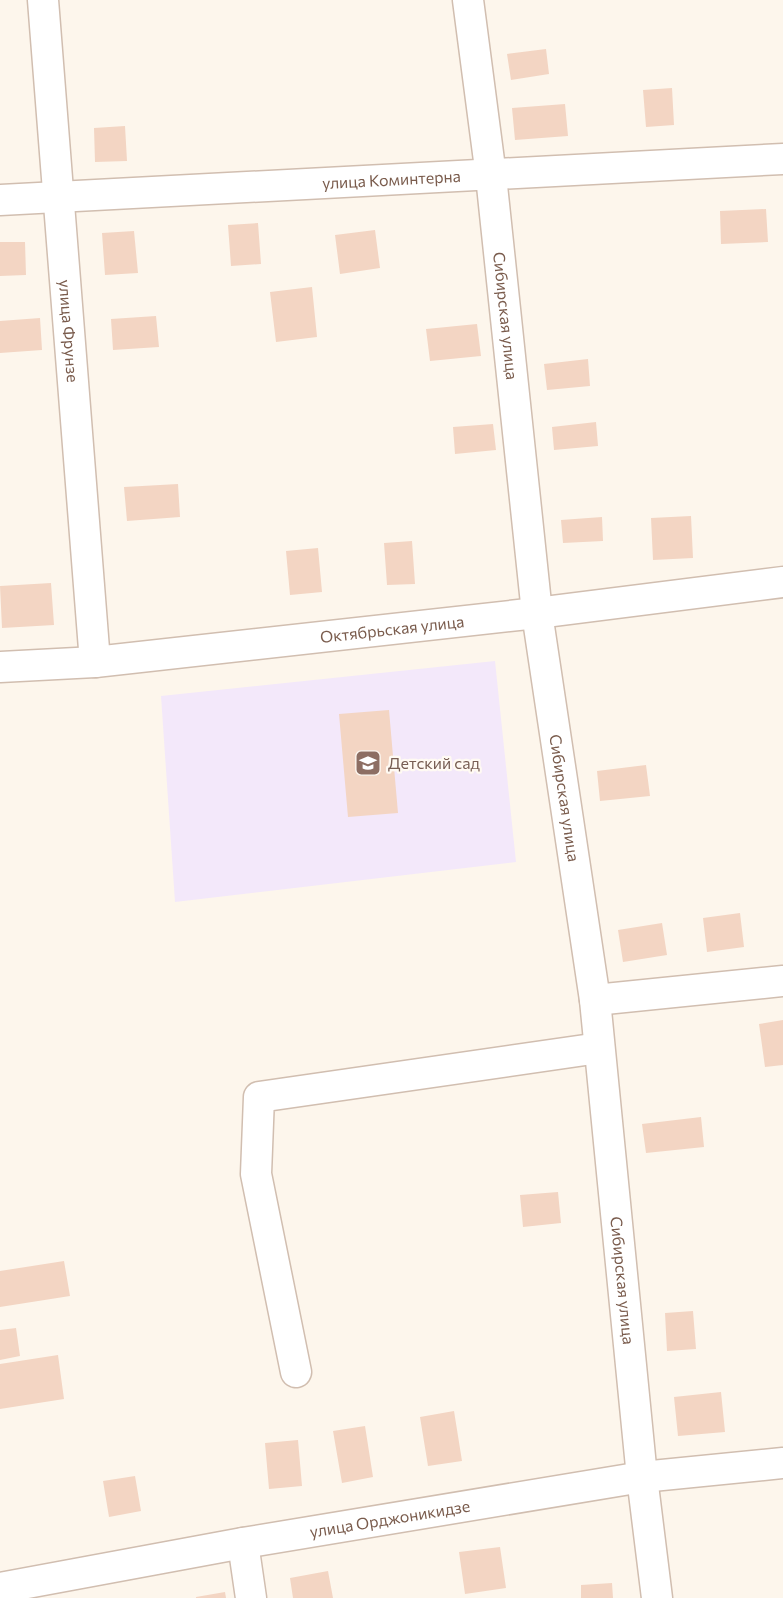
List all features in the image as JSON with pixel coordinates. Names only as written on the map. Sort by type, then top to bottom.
[{"type":"street","name":"улица Фрунзе","points":[[42,0],[95,662]]},
{"type":"street","name":"Сибирская улица","points":[[468,0],[491,176],[537,613],[595,1000],[642,1477],[657,1598]]},
{"type":"street","name":"улица Коминтерна","points":[[0,200],[783,159]]},
{"type":"street","name":"Октябрьская улица","points":[[0,667],[95,662],[537,613],[783,582]]},
{"type":"street","points":[[595,1000],[783,981]]},
{"type":"street","points":[[296,1372],[256,1174],[259,1097],[599,1048]]},
{"type":"street","name":"улица Орджоникидзе","points":[[0,1588],[243,1544],[642,1477],[783,1463]]},
{"type":"street","points":[[243,1544],[251,1598]]},
{"type":"shaded area","points":[[495,661],[516,862],[175,902],[161,696]]},
{"type":"building","points":[[546,49],[549,74],[511,80],[507,54]]},
{"type":"building","points":[[672,88],[674,125],[646,127],[643,90]]},
{"type":"building","points":[[565,104],[568,136],[515,140],[512,108]]},
{"type":"building","points":[[125,126],[127,161],[95,162],[94,128]]},
{"type":"building","points":[[766,209],[768,242],[721,244],[720,211]]},
{"type":"building","points":[[258,223],[261,264],[231,266],[228,225]]},
{"type":"building","points":[[375,230],[380,268],[340,274],[335,235]]},
{"type":"building","points":[[134,231],[138,273],[105,275],[102,233]]},
{"type":"building","points":[[0,242],[25,242],[26,275],[0,276]]},
{"type":"building","points":[[312,287],[317,337],[276,342],[270,292]]},
{"type":"building","points":[[156,316],[159,347],[113,350],[111,319]]},
{"type":"building","points":[[40,318],[42,350],[0,353],[0,321]]},
{"type":"building","points":[[477,324],[481,356],[430,361],[426,329]]},
{"type":"building","points":[[588,359],[590,386],[547,390],[544,364]]},
{"type":"building","points":[[596,422],[598,446],[554,450],[552,427]]},
{"type":"building","points":[[493,424],[496,450],[455,454],[453,427]]},
{"type":"building","points":[[178,484],[180,517],[127,521],[124,487]]},
{"type":"building","points":[[691,516],[693,558],[653,560],[651,518]]},
{"type":"building","points":[[602,517],[603,541],[563,543],[561,520]]},
{"type":"building","points":[[412,541],[415,584],[387,585],[384,543]]},
{"type":"building","points":[[318,548],[322,592],[290,595],[286,551]]},
{"type":"building","points":[[51,583],[54,625],[2,628],[0,586]]},
{"type":"building","name":"Детский сад","points":[[389,710],[398,813],[348,817],[339,714]]},
{"type":"building","points":[[646,765],[650,796],[600,801],[597,771]]},
{"type":"building","points":[[740,913],[744,947],[707,952],[703,918]]},
{"type":"building","points":[[662,923],[667,955],[623,962],[618,930]]},
{"type":"building","points":[[783,1020],[783,1065],[765,1067],[759,1024]]},
{"type":"building","points":[[701,1117],[704,1147],[646,1153],[642,1124]]},
{"type":"building","points":[[558,1192],[561,1223],[523,1227],[520,1195]]},
{"type":"building","points":[[64,1261],[70,1296],[0,1307],[0,1271]]},
{"type":"building","points":[[693,1311],[696,1349],[667,1351],[665,1313]]},
{"type":"building","points":[[16,1328],[20,1356],[0,1360],[0,1330]]},
{"type":"building","points":[[58,1355],[64,1399],[0,1409],[0,1364]]},
{"type":"building","points":[[721,1392],[725,1432],[678,1436],[674,1397]]},
{"type":"building","points":[[454,1411],[462,1461],[428,1466],[420,1417]]},
{"type":"building","points":[[365,1426],[373,1477],[342,1483],[333,1431]]},
{"type":"building","points":[[298,1440],[302,1486],[269,1489],[265,1443]]},
{"type":"building","points":[[135,1476],[141,1511],[109,1517],[103,1481]]},
{"type":"building","points":[[500,1547],[506,1588],[465,1594],[459,1552]]},
{"type":"building","points":[[328,1571],[333,1598],[293,1598],[290,1578]]},
{"type":"building","points":[[612,1583],[613,1598],[581,1598],[581,1585]]},
{"type":"building","points":[[225,1592],[226,1598],[196,1598],[196,1597]]},
{"type":"place","name":"Детский сад","points":[[368,763]]}]
